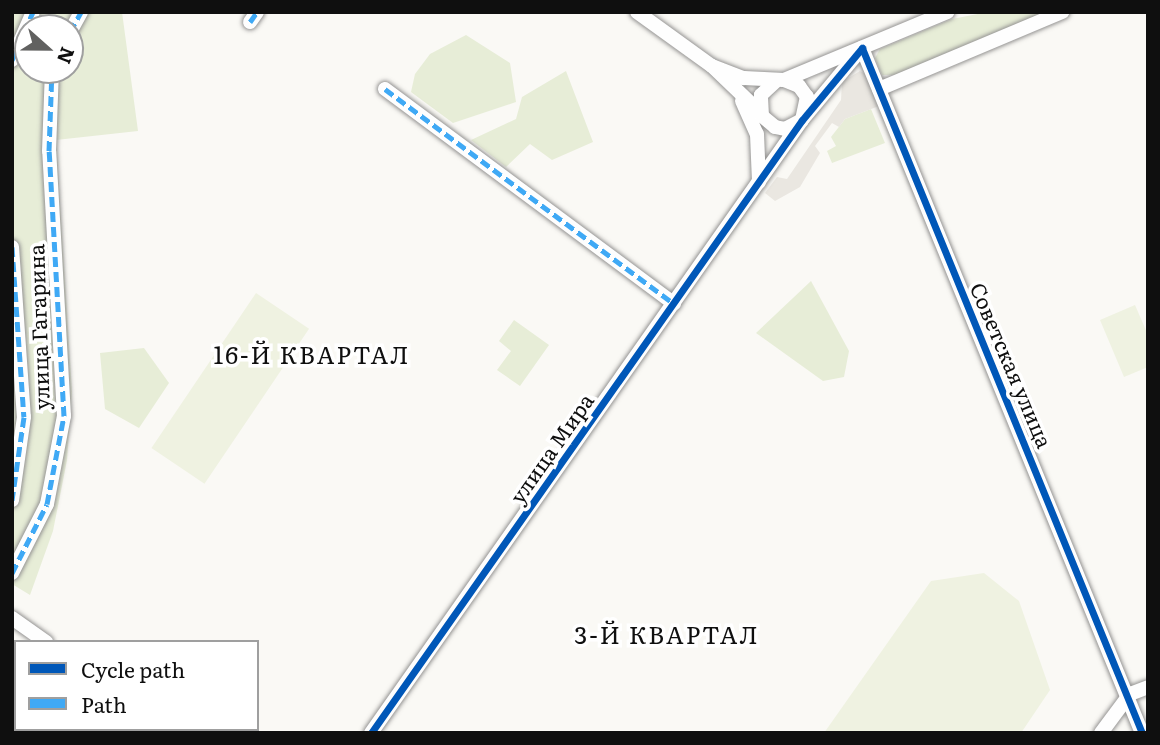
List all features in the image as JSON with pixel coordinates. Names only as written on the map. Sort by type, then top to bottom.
[{"type":"street","points":[[12,60],[33,12]]},
{"type":"street","points":[[636,12],[712,66],[775,127],[785,129],[802,120],[807,97],[799,86],[780,80],[744,78],[712,66]]},
{"type":"street","points":[[759,183],[765,152],[761,95],[780,80],[947,12]]},
{"type":"street","points":[[879,89],[1062,12]]},
{"type":"street","name":"Советская улица","points":[[862,48],[1130,694],[1142,733]]},
{"type":"street","name":"улица Мира","points":[[371,733],[802,120],[862,48]]},
{"type":"street","points":[[712,66],[734,90],[752,119],[760,150],[759,183]]},
{"type":"street","points":[[842,74],[862,69],[872,73]]},
{"type":"street","name":"улица Гагарина","points":[[12,573],[47,504],[64,416],[49,151],[51,84]]},
{"type":"street","points":[[385,89],[674,304]]},
{"type":"street","name":"улица Гагарина","points":[[12,247],[24,417],[12,500]]},
{"type":"street","points":[[12,618],[43,640]]},
{"type":"street","points":[[1101,733],[1130,694],[1148,687]]},
{"type":"street","points":[[1113,716],[1114,733]]},
{"type":"green space","points":[[12,12],[122,12],[138,131],[56,140],[72,391],[67,460],[53,531],[30,595],[12,584]]},
{"type":"green space","points":[[988,12],[1046,12],[895,75],[882,75],[875,58],[880,49],[952,19]]},
{"type":"green space","points":[[466,35],[510,63],[516,102],[453,123],[411,92],[415,74],[430,54]]},
{"type":"green space","points":[[566,71],[593,142],[552,160],[530,144],[506,167],[471,140],[516,119],[522,97]]},
{"type":"green space","points":[[871,109],[885,143],[832,163],[827,151],[836,146],[831,137],[845,119]]},
{"type":"green space","points":[[811,281],[849,351],[844,377],[823,381],[756,333]]},
{"type":"green space","points":[[256,293],[309,329],[204,484],[151,448]]},
{"type":"green space","points":[[1135,305],[1148,335],[1148,367],[1124,377],[1100,320]]},
{"type":"green space","points":[[514,320],[549,345],[520,386],[497,370],[511,351],[499,341]]},
{"type":"green space","points":[[144,348],[169,383],[139,428],[105,409],[100,353]]},
{"type":"green space","points":[[984,573],[1019,601],[1050,690],[1021,733],[824,733],[931,581]]},
{"type":"shaded area","points":[[860,71],[866,74],[879,106],[845,119],[839,127],[832,123],[815,146],[820,153],[800,187],[775,201],[765,193],[777,177],[787,179],[841,100],[842,82]]},
{"type":"marked path","points":[[12,60],[33,12]]},
{"type":"marked path","points":[[250,22],[257,12]]},
{"type":"marked path","points":[[12,573],[47,504],[64,416],[49,151],[51,84]]},
{"type":"marked path","points":[[385,89],[674,304]]},
{"type":"marked path","points":[[12,247],[24,417],[12,500]]},
{"type":"cycle path","points":[[862,48],[1142,733]]},
{"type":"cycle path","points":[[371,733],[802,120],[862,48]]},
{"type":"district","name":"16-Й КВАРТАЛ","points":[[312,354]]},
{"type":"district","name":"3-Й КВАРТАЛ","points":[[667,634]]}]
